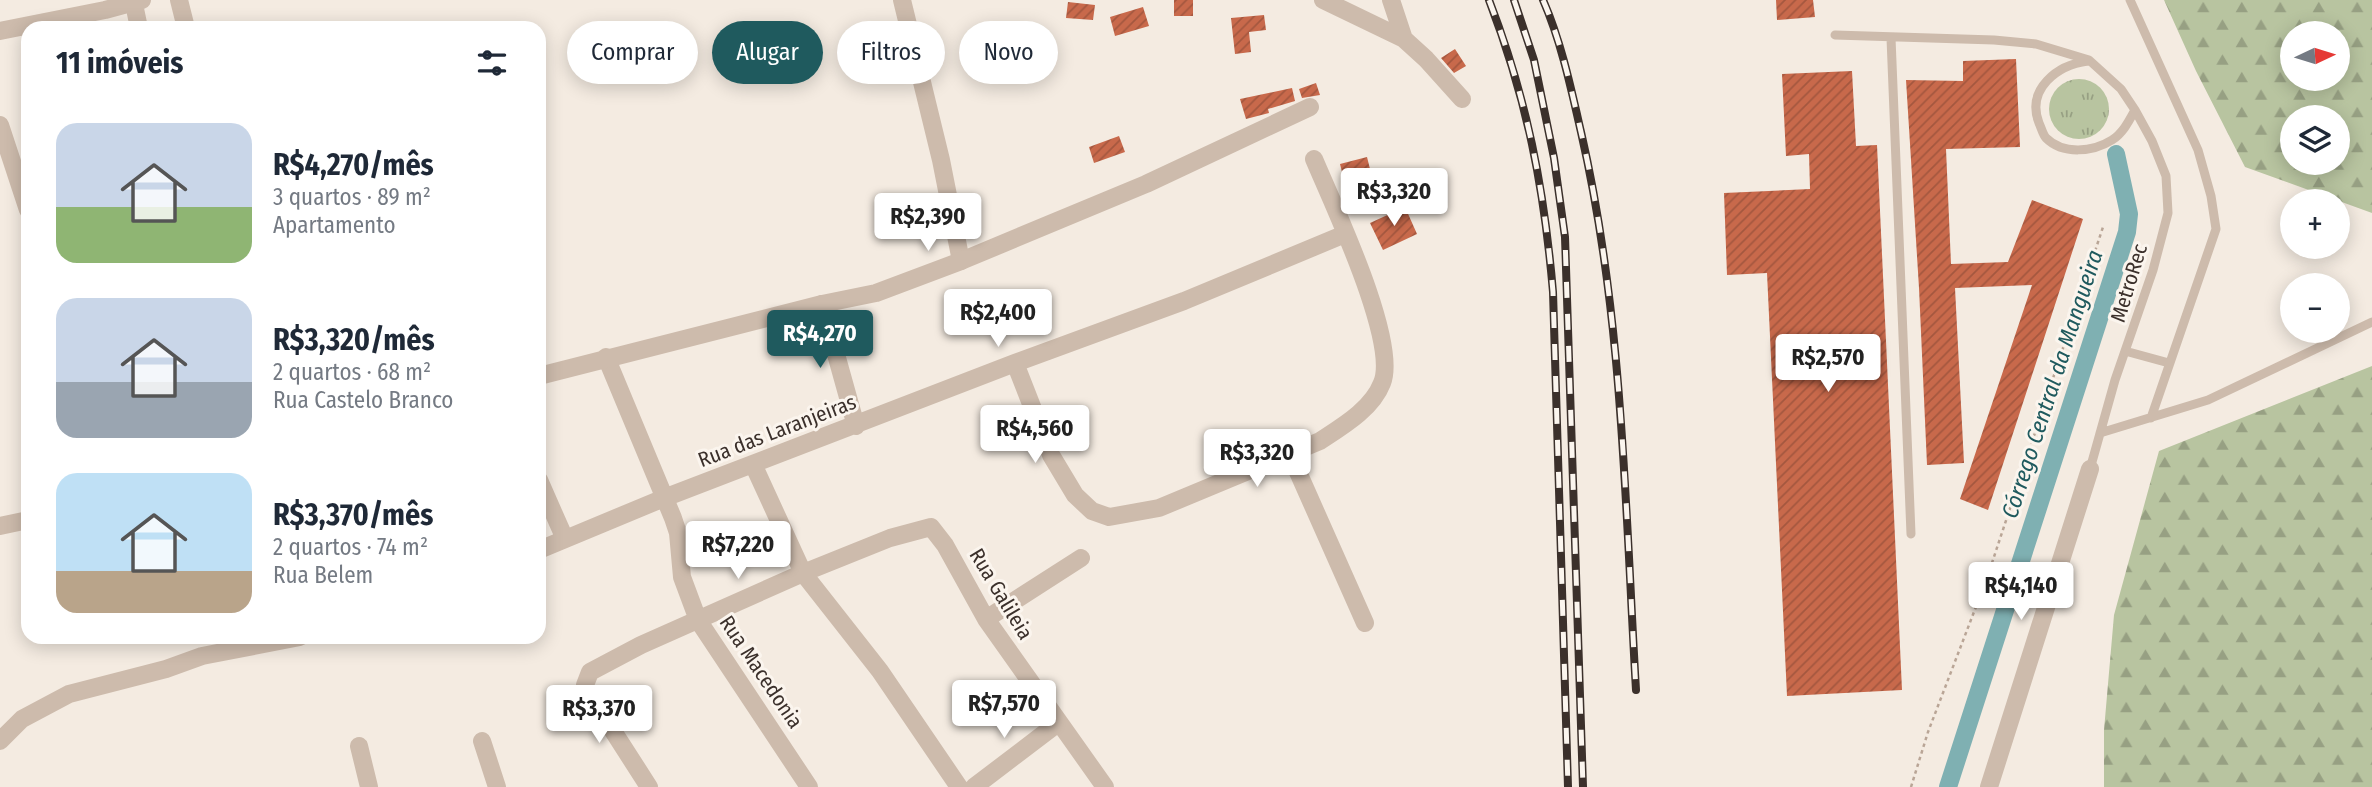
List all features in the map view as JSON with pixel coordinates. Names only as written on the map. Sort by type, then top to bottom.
[{"type":"street","points":[[179,0],[184,21]]},
{"type":"street","points":[[902,0],[932,120],[961,261]]},
{"type":"street","points":[[1322,0],[1404,39],[1462,99]]},
{"type":"street","points":[[1391,0],[1404,39]]},
{"type":"street","points":[[57,21],[138,2],[139,21]]},
{"type":"street","points":[[0,31],[21,29]]},
{"type":"street","points":[[546,374],[822,304],[876,293],[961,261],[1146,184],[1310,107]]},
{"type":"street","points":[[0,125],[21,189]]},
{"type":"street","points":[[1015,363],[1051,455],[1075,495],[1092,511],[1109,517],[1159,508],[1290,454],[1341,427],[1374,398],[1382,384],[1386,370],[1385,349],[1364,282],[1314,159]]},
{"type":"street","name":"Rua das Laranjeiras","points":[[546,547],[664,498],[1184,301],[1345,234]]},
{"type":"street","points":[[822,304],[856,426]]},
{"type":"street","name":"Rua Macedonia","points":[[606,358],[678,533],[682,577],[698,620],[809,787]]},
{"type":"street","points":[[1290,454],[1365,622]]},
{"type":"street","points":[[753,464],[803,573],[880,671],[959,787]]},
{"type":"street","points":[[1989,787],[2090,469]]},
{"type":"street","points":[[546,496],[565,539]]},
{"type":"street","points":[[0,526],[21,522]]},
{"type":"street","name":"Rua Galileia","points":[[803,573],[890,538],[931,527],[945,545],[986,619],[1105,787]]},
{"type":"street","points":[[986,619],[1081,558]]},
{"type":"street","points":[[649,787],[585,685],[590,673],[601,665],[803,573]]},
{"type":"street","points":[[0,741],[22,719],[69,694],[225,651],[262,644]]},
{"type":"street","points":[[974,787],[1058,723]]},
{"type":"street","points":[[482,741],[497,787]]},
{"type":"street","points":[[359,746],[369,787]]},
{"type":"lane","points":[[2130,0],[2198,149],[2211,196],[2216,229],[2151,418]]},
{"type":"lane","name":"MetroRec","points":[[1835,35],[1994,40],[2036,44],[2089,60],[2121,89],[2135,110],[2152,141],[2166,176],[2168,213],[2153,270],[2125,351],[2090,469]]},
{"type":"lane","points":[[1891,38],[1911,534]]},
{"type":"lane","points":[[2089,60],[2070,64],[2054,72],[2040,91],[2036,114],[2045,137],[2067,149],[2089,149],[2112,140],[2124,128],[2135,110]]},
{"type":"lane","points":[[2100,433],[2208,400],[2372,323]]},
{"type":"lane","points":[[2125,351],[2169,363]]},
{"type":"path","points":[[1911,787],[1928,732],[1987,578],[2103,227]]},
{"type":"green space","points":[[2164,0],[2372,0],[2372,213],[2350,205],[2350,189],[2306,189],[2245,167],[2196,71]]},
{"type":"green space","points":[[2079,79],[2096,84],[2104,92],[2109,109],[2104,126],[2096,134],[2079,139],[2062,134],[2054,126],[2049,109],[2054,92],[2062,84]]},
{"type":"green space","points":[[2372,366],[2372,787],[2104,787],[2104,730],[2114,615],[2159,451]]},
{"type":"building","points":[[1174,0],[1193,0],[1193,16],[1174,16]]},
{"type":"building","points":[[1776,0],[1813,0],[1815,17],[1777,20]]},
{"type":"building","points":[[1068,2],[1095,5],[1093,20],[1066,18]]},
{"type":"building","points":[[1143,7],[1149,26],[1115,36],[1110,17]]},
{"type":"building","points":[[1264,15],[1266,30],[1249,32],[1251,52],[1235,54],[1231,18]]},
{"type":"building","points":[[1455,49],[1466,66],[1454,73],[1441,58]]},
{"type":"building","points":[[2016,59],[2020,147],[1946,149],[1951,264],[2008,262],[2032,200],[2083,219],[1988,510],[1960,499],[2032,285],[1955,288],[1964,463],[1927,465],[1906,80],[1963,81],[1963,61]]},
{"type":"building","points":[[1852,71],[1856,146],[1877,145],[1902,690],[1787,696],[1767,273],[1727,275],[1724,193],[1810,189],[1809,154],[1786,156],[1782,74]]},
{"type":"building","points":[[1316,83],[1320,95],[1302,98],[1299,89]]},
{"type":"building","points":[[1292,88],[1295,101],[1268,109],[1269,113],[1246,119],[1240,99]]},
{"type":"building","points":[[1119,136],[1125,152],[1094,163],[1089,147]]},
{"type":"building","points":[[1367,157],[1371,173],[1344,180],[1340,164]]},
{"type":"building","points":[[1405,207],[1417,234],[1383,250],[1370,223]]},
{"type":"waterway","name":"Córrego Central da Mangueira","points":[[1948,787],[2127,232],[2129,214],[2116,154]]},
{"type":"railway","points":[[1489,0],[1514,73],[1532,144],[1545,216],[1553,292],[1568,787]]},
{"type":"railway","points":[[1514,0],[1534,60],[1554,158],[1565,237],[1583,787]]},
{"type":"railway","points":[[1543,0],[1560,48],[1581,132],[1606,270],[1620,410],[1636,690]]}]
